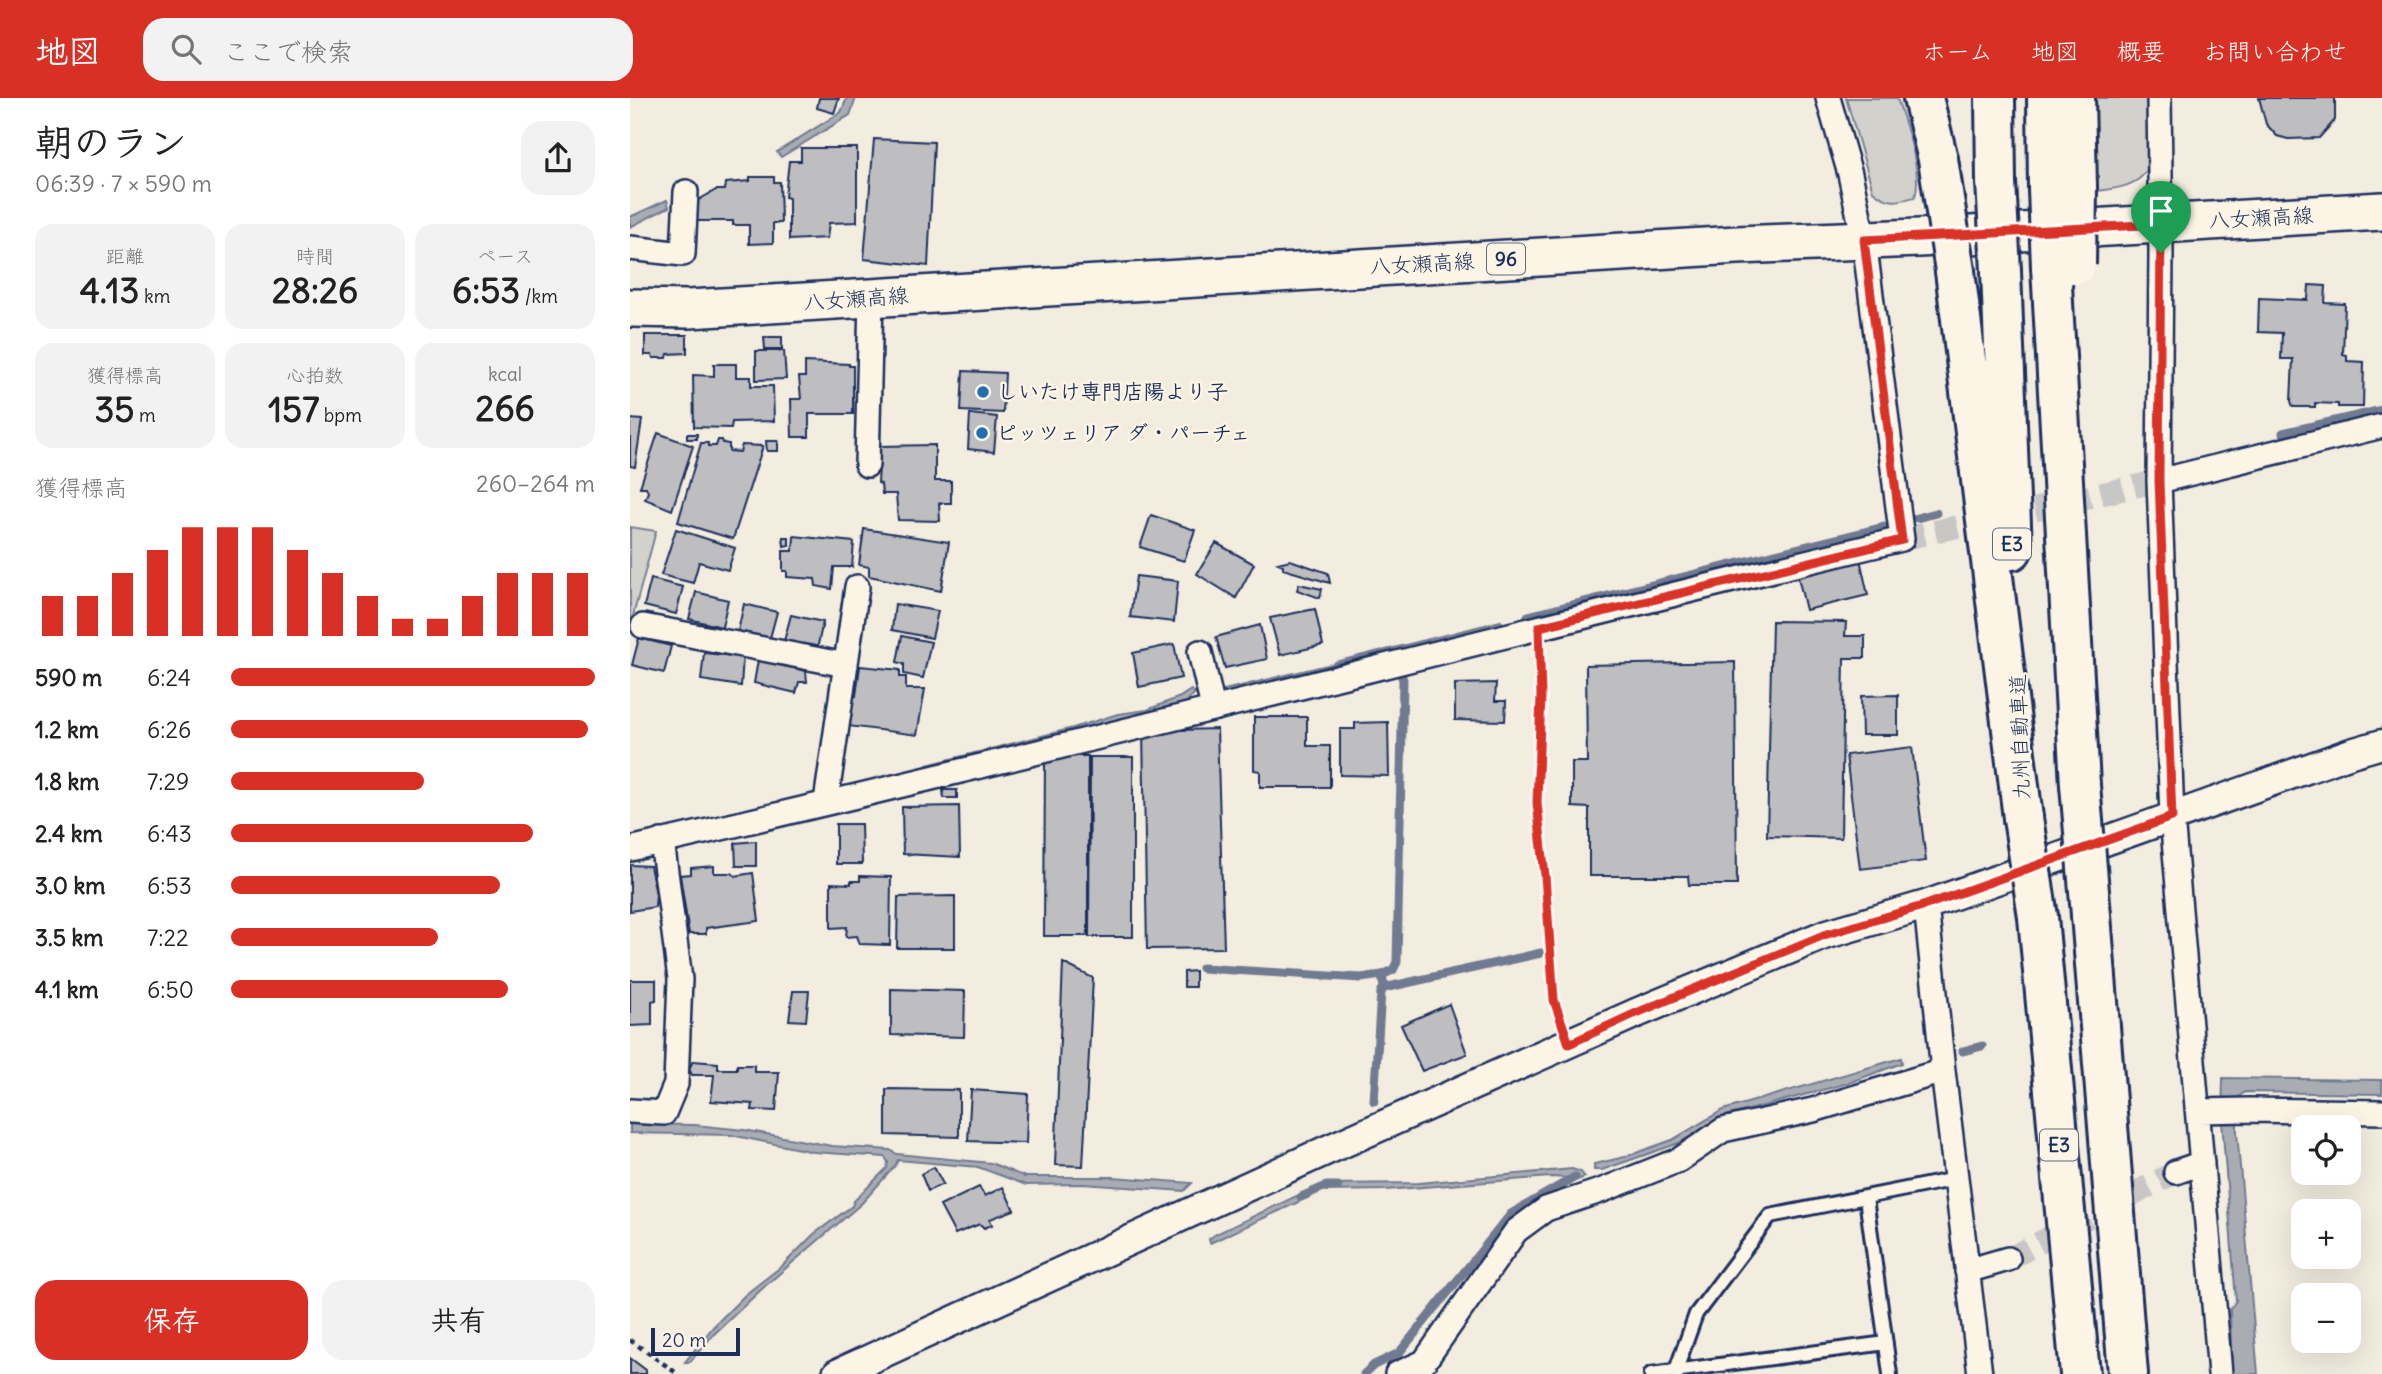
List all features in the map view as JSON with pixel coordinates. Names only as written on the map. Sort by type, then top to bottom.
[{"type":"highway","name":"九州自動車道","points":[[1994,98],[2023,818],[2038,917],[2080,1374]]},
{"type":"highway","name":"E3","points":[[2047,98],[2063,188],[2061,443],[2080,785],[2127,1371]]},
{"type":"highway","points":[[2063,188],[2075,98]]},
{"type":"highway","points":[[1930,104],[1955,271],[2023,818]]},
{"type":"main road","name":"八女瀬高線","points":[[630,309],[689,309],[1724,246],[2382,211]]},
{"type":"street","points":[[630,849],[1902,540],[1864,240],[1850,174],[1828,98]]},
{"type":"street","points":[[2159,98],[2159,481],[2172,817],[2220,1374]]},
{"type":"street","points":[[630,248],[683,254],[686,192]]},
{"type":"street","points":[[867,465],[871,298]]},
{"type":"street","points":[[2159,481],[2382,426]]},
{"type":"street","points":[[826,802],[858,587]]},
{"type":"street","points":[[643,626],[846,665]]},
{"type":"street","points":[[1200,652],[1213,708]]},
{"type":"street","points":[[837,1374],[1325,1151],[1634,1014],[1824,935],[1926,905],[2382,744]]},
{"type":"street","points":[[630,1111],[664,1113],[676,1084],[680,979],[662,841]]},
{"type":"street","points":[[1926,905],[1980,1374]]},
{"type":"street","points":[[1397,1374],[1424,1362],[1516,1231],[1546,1209],[1604,1191],[1679,1160],[1723,1130],[1813,1111],[1943,1071]]},
{"type":"street","points":[[2198,1111],[2382,1112]]},
{"type":"street","points":[[2176,1172],[2202,1163]]},
{"type":"street","points":[[1967,1271],[2008,1259]]},
{"type":"lane","points":[[1677,1372],[1696,1314],[1770,1216],[1956,1179]]},
{"type":"lane","points":[[1866,1198],[1890,1374]]},
{"type":"lane","points":[[1651,1374],[1886,1343]]},
{"type":"path","points":[[1539,627],[1541,696],[1537,803],[1554,1000],[1569,1044]]},
{"type":"path","points":[[630,1340],[678,1374]]},
{"type":"shaded area","points":[[847,98],[856,98],[850,115],[781,157],[777,152],[841,112]]},
{"type":"shaded area","points":[[1846,98],[1897,98],[1915,161],[1915,197],[1893,201],[1873,191]]},
{"type":"shaded area","points":[[2094,98],[2148,98],[2150,143],[2149,165],[2140,178],[2127,185],[2097,191]]},
{"type":"shaded area","points":[[667,200],[669,207],[630,227],[630,217]]},
{"type":"shaded area","points":[[630,527],[656,531],[630,627]]},
{"type":"shaded area","points":[[1501,621],[1504,626],[1373,660],[1370,654]]},
{"type":"shaded area","points":[[1348,660],[1349,666],[1225,695],[1224,690]]},
{"type":"shaded area","points":[[1191,690],[1195,693],[1185,704],[929,770],[927,765],[1118,714],[1147,710]]},
{"type":"shaded area","points":[[1901,1058],[1902,1063],[1848,1083],[1730,1115],[1679,1143],[1602,1170],[1594,1170],[1594,1164],[1625,1157],[1672,1140],[1723,1110]]},
{"type":"shaded area","points":[[2223,1078],[2382,1080],[2382,1094],[2245,1092],[2237,1098],[2237,1132],[2258,1374],[2232,1374],[2230,1309],[2236,1301],[2222,1121]]},
{"type":"shaded area","points":[[630,1124],[695,1125],[744,1130],[832,1146],[890,1150],[897,1154],[991,1163],[1025,1177],[1113,1177],[1192,1183],[1184,1191],[1082,1184],[1026,1185],[978,1167],[898,1160],[862,1203],[765,1286],[712,1336],[690,1362],[685,1362],[713,1327],[746,1294],[782,1266],[814,1234],[852,1206],[887,1168],[888,1162],[885,1157],[814,1152],[731,1135],[630,1133]]},
{"type":"shaded area","points":[[1572,1169],[1581,1172],[1585,1177],[1572,1182],[1569,1178],[1550,1177],[1386,1190],[1326,1191],[1326,1184],[1419,1183]]},
{"type":"shaded area","points":[[1309,1190],[1309,1197],[1210,1243],[1209,1239],[1216,1234]]},
{"type":"building","points":[[819,98],[839,98],[834,113],[817,108]]},
{"type":"building","points":[[2259,98],[2335,98],[2335,120],[2319,138],[2288,139],[2277,136],[2266,124]]},
{"type":"building","points":[[874,139],[934,142],[928,266],[864,259]]},
{"type":"building","points":[[801,148],[857,148],[857,222],[829,223],[827,238],[789,240],[789,198],[785,197],[789,161],[801,161]]},
{"type":"building","points":[[750,177],[774,177],[774,182],[780,182],[781,223],[773,223],[773,243],[749,244],[749,225],[733,225],[733,221],[695,221],[695,202],[716,190],[725,190],[726,183],[750,181]]},
{"type":"building","points":[[2309,285],[2326,286],[2325,303],[2345,304],[2343,354],[2347,355],[2347,361],[2364,362],[2363,407],[2315,403],[2315,407],[2293,407],[2293,359],[2281,359],[2282,333],[2258,332],[2259,298],[2308,300]]},
{"type":"building","points":[[645,335],[687,335],[687,353],[668,354],[667,358],[645,355]]},
{"type":"building","points":[[764,337],[782,337],[782,349],[765,349]]},
{"type":"building","points":[[756,351],[784,351],[786,379],[756,380]]},
{"type":"building","points":[[805,362],[853,366],[853,414],[809,414],[809,437],[792,437],[791,399],[801,399],[799,377],[805,377]]},
{"type":"building","points":[[714,364],[736,364],[736,377],[751,377],[751,386],[773,386],[774,421],[732,422],[731,428],[694,427],[693,375],[714,376]]},
{"type":"building","name":"しいたけ専門店陽より子","points":[[963,371],[1005,373],[1003,413],[961,411]]},
{"type":"building","name":"ピッツェリア ダ・パーチェ","points":[[970,414],[997,417],[994,452],[968,449]]},
{"type":"building","points":[[630,419],[642,420],[635,467],[630,466]]},
{"type":"building","points":[[658,433],[693,446],[672,510],[645,499],[648,492],[646,487],[640,487]]},
{"type":"building","points":[[687,434],[697,434],[697,439],[687,439]]},
{"type":"building","points":[[718,440],[729,444],[729,451],[740,452],[742,445],[763,446],[733,539],[678,522],[701,443],[716,446]]},
{"type":"building","points":[[766,441],[778,441],[778,451],[767,451]]},
{"type":"building","points":[[935,445],[935,481],[951,481],[951,503],[939,503],[940,521],[898,520],[896,494],[882,494],[881,484],[878,483],[880,446]]},
{"type":"building","points":[[1151,515],[1195,530],[1184,561],[1140,547]]},
{"type":"building","points":[[676,529],[735,548],[728,570],[699,562],[693,583],[661,575]]},
{"type":"building","points":[[864,529],[949,542],[941,591],[869,576],[869,567],[859,565]]},
{"type":"building","points":[[794,536],[854,542],[852,567],[834,567],[832,589],[816,586],[815,579],[787,577],[787,571],[783,571],[783,551],[793,551]]},
{"type":"building","points":[[783,537],[789,537],[789,545],[784,546]]},
{"type":"building","points":[[1216,543],[1254,564],[1236,598],[1197,574]]},
{"type":"building","points":[[1860,559],[1868,595],[1806,610],[1797,573]]},
{"type":"building","points":[[1290,560],[1328,573],[1330,583],[1283,569],[1283,565],[1278,563]]},
{"type":"building","points":[[1136,576],[1178,581],[1174,622],[1130,617]]},
{"type":"building","points":[[651,579],[683,587],[676,614],[644,606]]},
{"type":"building","points":[[1299,584],[1322,589],[1320,598],[1297,590]]},
{"type":"building","points":[[696,592],[728,600],[722,627],[689,619]]},
{"type":"building","points":[[744,604],[777,612],[770,638],[738,631]]},
{"type":"building","points":[[895,604],[938,611],[932,638],[892,630]]},
{"type":"building","points":[[1315,609],[1323,645],[1280,655],[1270,618]]},
{"type":"building","points":[[791,615],[823,622],[817,649],[784,641]]},
{"type":"building","points":[[1772,621],[1846,622],[1845,636],[1865,636],[1865,658],[1844,658],[1841,838],[1767,836]]},
{"type":"building","points":[[1260,625],[1267,659],[1225,668],[1216,637]]},
{"type":"building","points":[[902,636],[931,642],[923,678],[904,674],[904,664],[897,662]]},
{"type":"building","points":[[639,638],[671,646],[664,673],[632,665]]},
{"type":"building","points":[[1174,644],[1181,678],[1139,687],[1133,653]]},
{"type":"building","points":[[704,653],[743,657],[741,686],[701,680]]},
{"type":"building","points":[[758,660],[806,671],[807,682],[799,682],[796,693],[754,683]]},
{"type":"building","points":[[1735,662],[1737,885],[1689,885],[1688,876],[1589,876],[1589,808],[1572,807],[1572,762],[1587,762],[1586,665]]},
{"type":"building","points":[[860,666],[900,670],[900,677],[906,677],[906,689],[925,689],[917,735],[848,726],[851,696],[856,696]]},
{"type":"building","points":[[1496,683],[1495,701],[1506,701],[1505,721],[1455,720],[1455,684]]},
{"type":"building","points":[[1898,695],[1898,735],[1862,735],[1861,696]]},
{"type":"building","points":[[1254,717],[1307,717],[1307,746],[1330,746],[1330,787],[1260,787],[1260,771],[1254,770]]},
{"type":"building","points":[[1388,722],[1389,776],[1340,775],[1340,729],[1355,729],[1355,723]]},
{"type":"building","points":[[1217,729],[1224,948],[1147,949],[1143,731]]},
{"type":"building","points":[[1912,747],[1926,861],[1860,869],[1846,755]]},
{"type":"building","points":[[1045,756],[1088,756],[1088,936],[1044,936]]},
{"type":"building","points":[[1090,757],[1133,757],[1133,937],[1089,937]]},
{"type":"building","points":[[943,790],[957,790],[957,798],[944,798]]},
{"type":"building","points":[[959,806],[960,857],[903,854],[902,807]]},
{"type":"building","points":[[836,824],[861,824],[862,864],[836,864]]},
{"type":"building","points":[[756,841],[756,866],[736,866],[735,843]]},
{"type":"building","points":[[630,865],[650,866],[656,894],[655,907],[630,911]]},
{"type":"building","points":[[714,866],[714,873],[732,873],[735,876],[753,873],[759,921],[706,928],[706,934],[689,934],[680,875],[691,874],[691,868]]},
{"type":"building","points":[[860,876],[891,877],[890,945],[860,944],[857,936],[846,937],[847,927],[831,928],[831,883],[851,884],[851,881],[860,881]]},
{"type":"building","points":[[955,896],[955,948],[897,948],[898,897]]},
{"type":"building","points":[[1063,963],[1093,978],[1083,1166],[1055,1165]]},
{"type":"building","points":[[1195,971],[1195,987],[1184,987],[1184,972]]},
{"type":"building","points":[[630,980],[656,980],[656,1000],[652,1001],[652,1025],[630,1026]]},
{"type":"building","points":[[891,989],[965,991],[964,1037],[891,1035]]},
{"type":"building","points":[[793,991],[809,991],[806,1021],[789,1020]]},
{"type":"building","points":[[1449,1004],[1467,1054],[1422,1071],[1401,1025]]},
{"type":"building","points":[[693,1061],[718,1063],[718,1069],[754,1065],[754,1072],[779,1072],[776,1111],[752,1110],[753,1104],[711,1101],[714,1075],[692,1075],[689,1069]]},
{"type":"building","points":[[886,1089],[959,1090],[959,1137],[886,1135]]},
{"type":"building","points":[[971,1090],[1028,1094],[1026,1143],[968,1141]]},
{"type":"building","points":[[934,1167],[943,1184],[928,1191],[921,1174]]},
{"type":"building","points":[[979,1187],[985,1196],[1003,1187],[1014,1210],[990,1219],[992,1225],[984,1228],[980,1224],[955,1234],[940,1206]]},
{"type":"building","points":[[630,1358],[646,1370],[646,1374],[630,1374]]},
{"type":"waterway","points":[[2283,433],[2382,410]]},
{"type":"waterway","points":[[1917,518],[1936,513]]},
{"type":"waterway","points":[[1528,616],[1884,527]]},
{"type":"waterway","points":[[1337,665],[1381,654]]},
{"type":"waterway","points":[[1202,968],[1361,978],[1382,975],[1393,970],[1397,962],[1403,679],[1400,673]]},
{"type":"waterway","points":[[1384,988],[1541,953]]},
{"type":"waterway","points":[[1374,1101],[1381,992],[1384,988],[1382,975]]},
{"type":"waterway","points":[[1963,1051],[1982,1046]]},
{"type":"waterway","points":[[1364,1374],[1374,1365],[1399,1353],[1511,1214],[1575,1177]]},
{"type":"waterway","points":[[1301,1197],[1326,1186],[1338,1186]]},
{"type":"tunnel","points":[[1902,539],[2159,481]]},
{"type":"tunnel","points":[[2008,1259],[2176,1172]]},
{"type":"place","name":"しいたけ専門店陽より子","points":[[983,392]]},
{"type":"place","name":"ピッツェリア ダ・パーチェ","points":[[982,433]]},
{"type":"route","points":[[2161,224],[2161,253],[2159,481],[2172,817],[1926,905],[1824,935],[1569,1044],[1554,1000],[1537,803],[1541,696],[1539,627],[1902,540],[1864,240],[2161,224]]}]
